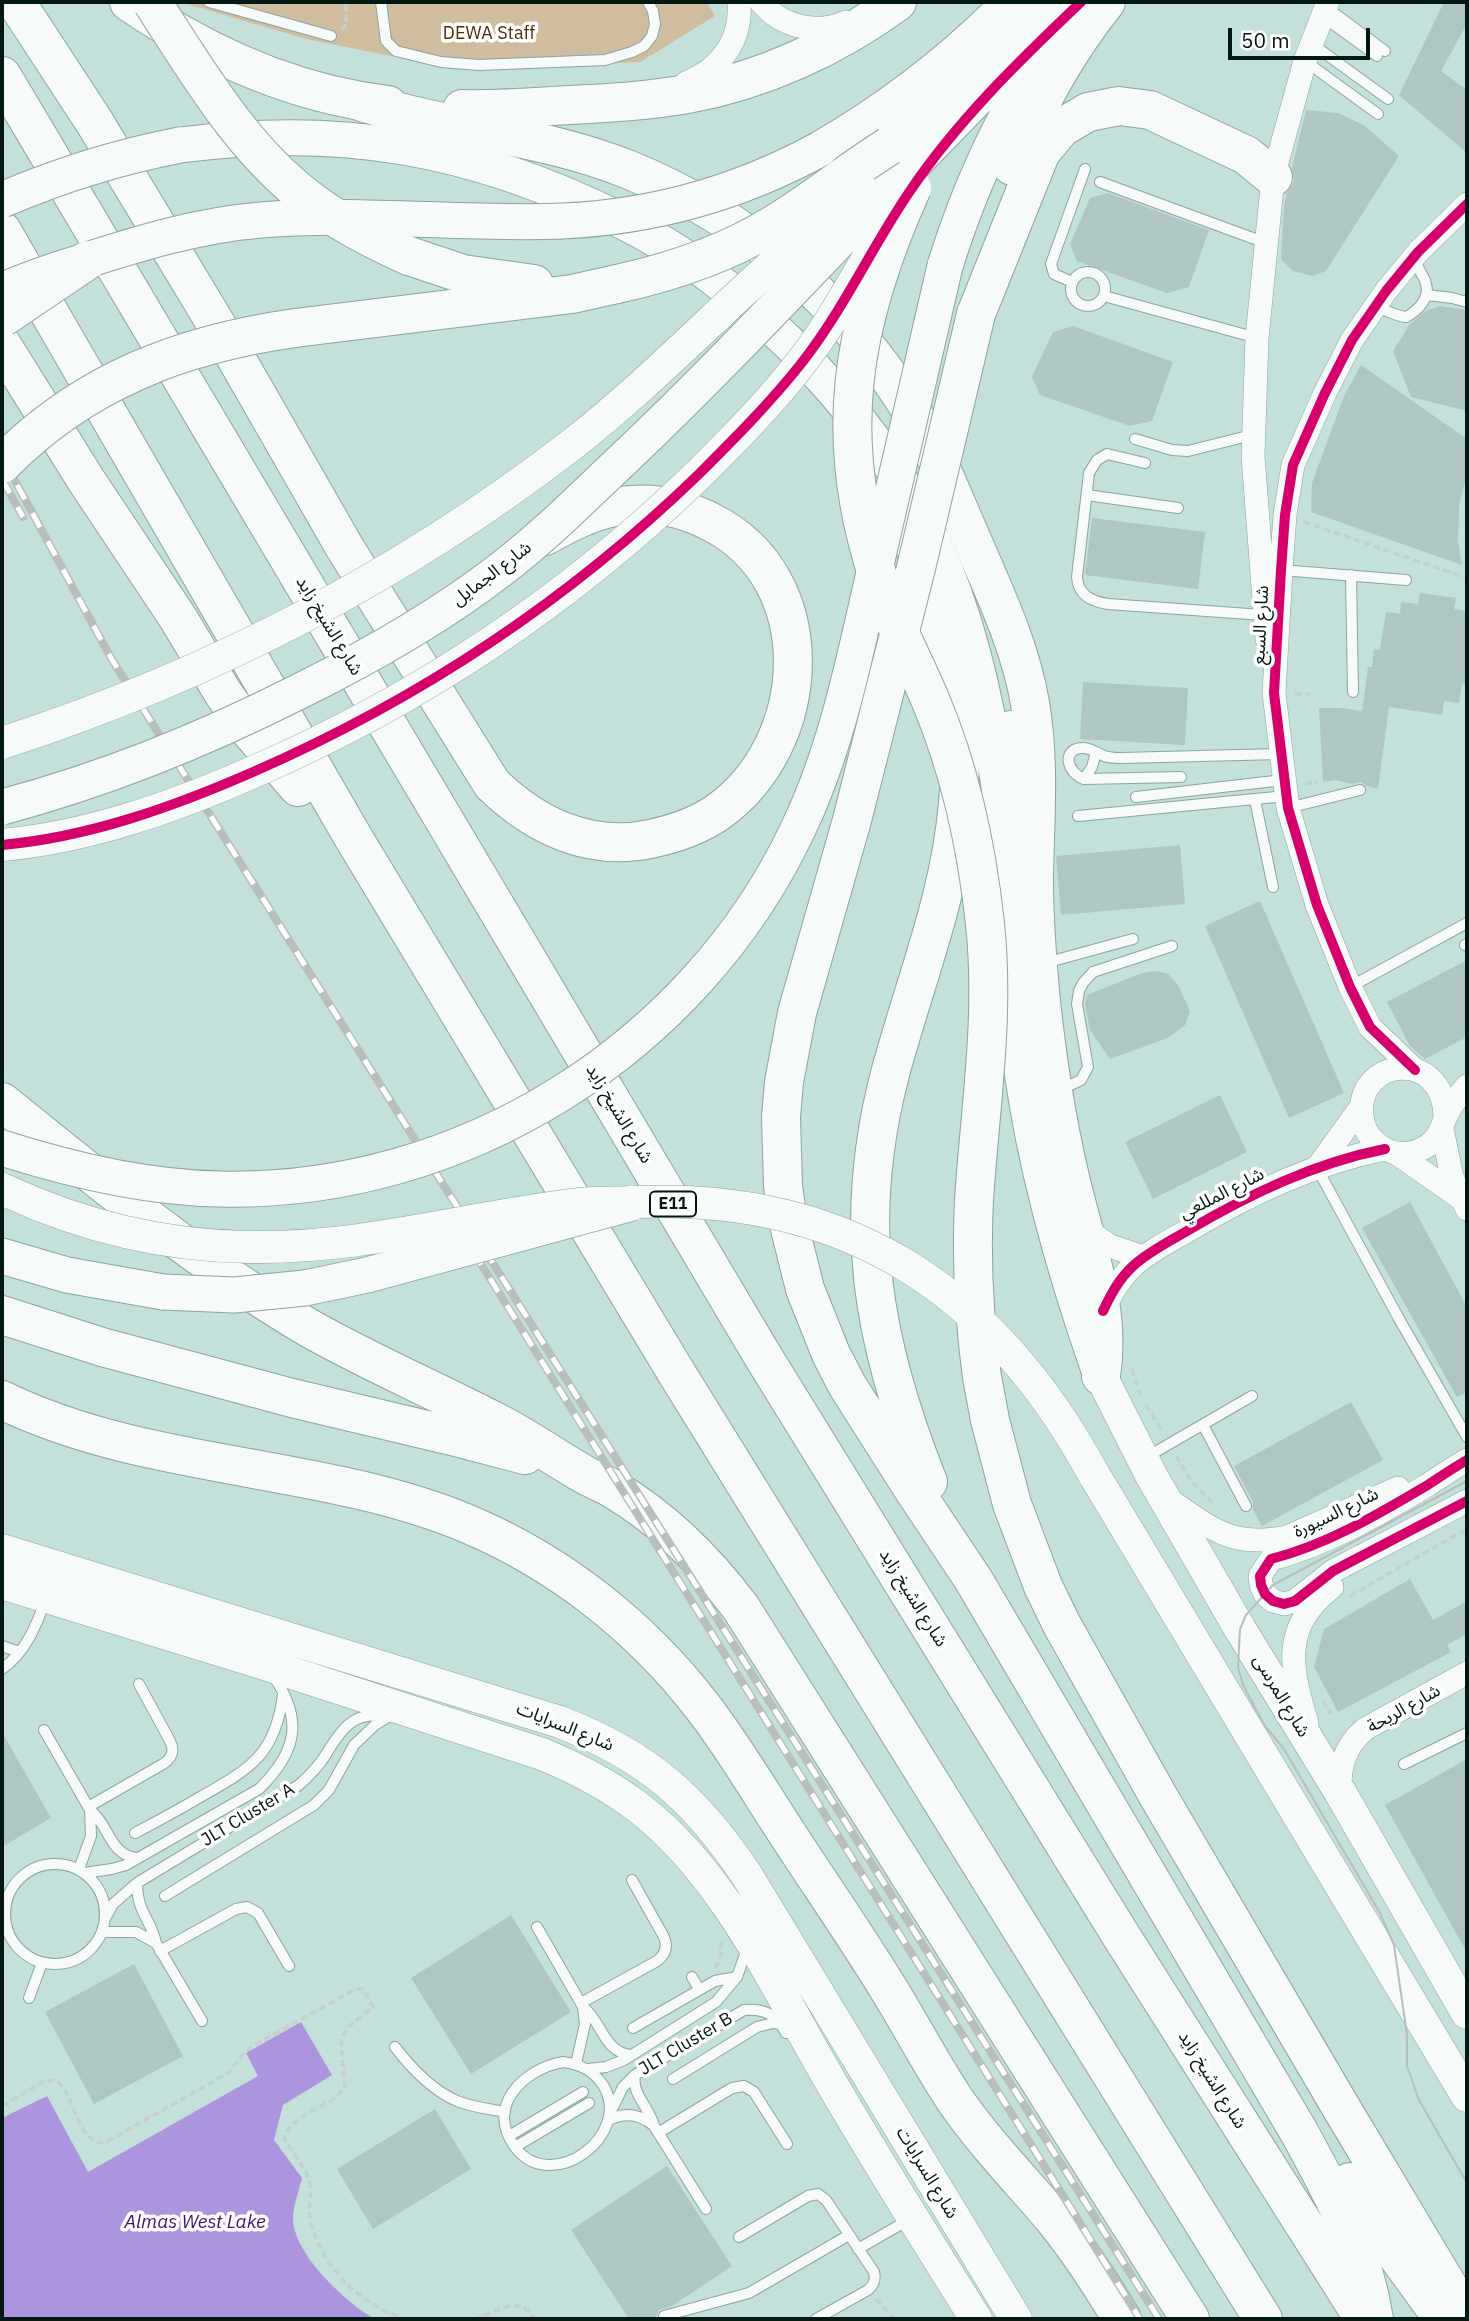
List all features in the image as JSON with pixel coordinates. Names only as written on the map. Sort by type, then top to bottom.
[{"type":"highway","points":[[16,2],[94,123],[228,344],[345,548],[492,784],[535,820],[560,832],[586,839],[642,841],[695,825],[719,811],[757,772],[772,748],[790,695],[794,668],[793,638],[787,612],[771,578],[748,549],[719,526],[686,511],[649,505],[613,507],[578,519],[539,539]]},
{"type":"highway","points":[[130,2],[184,36],[234,62],[318,92],[409,115],[536,140],[637,173],[685,196],[753,238],[791,268],[826,300],[887,374],[914,414],[936,457],[1004,610],[1030,703],[1037,789],[1035,922],[1044,1025],[1069,1171],[1103,1311],[1105,1343],[1115,1369]]},
{"type":"highway","points":[[152,2],[224,110],[248,140],[309,200],[357,231],[409,256],[463,274],[520,283],[617,284]]},
{"type":"highway","points":[[362,102],[492,110],[633,101],[686,94],[718,87],[780,67],[839,39],[897,2]]},
{"type":"highway","points":[[1106,2],[1056,74],[1024,136],[990,234],[980,274],[976,314],[916,568],[852,820],[789,1047],[781,1117],[782,1175],[788,1221],[805,1289],[831,1354],[847,1385],[912,1489],[973,1579],[1300,2132],[1359,2251],[1368,2282],[1374,2319]]},
{"type":"highway","name":"شارع الشيخ زايد","points":[[2,76],[764,1357],[1120,1934],[1364,2319]]},
{"type":"highway","points":[[976,314],[1041,152],[1061,128],[1088,112],[1119,106],[1150,110],[1246,155],[1273,177]]},
{"type":"highway","points":[[2,464],[38,430],[96,390],[127,374],[193,349],[261,333],[550,297],[617,284],[698,262],[774,225],[889,146]]},
{"type":"highway","points":[[898,191],[886,248],[866,310],[854,374],[851,438],[856,492],[878,579],[950,754],[966,811],[982,899],[988,958],[989,1010],[976,1166],[974,1301],[982,1377],[1006,1483],[1026,1545],[1043,1586],[1077,1654],[1467,2318]]},
{"type":"highway","points":[[2,231],[353,837],[679,1377],[1263,2319]]},
{"type":"highway","points":[[2,318],[88,260]]},
{"type":"highway","points":[[2,345],[86,480],[250,731],[310,800],[353,837]]},
{"type":"highway","points":[[908,491],[923,588],[954,699],[959,741],[959,784],[946,877],[890,1076],[876,1138],[870,1196],[869,1243],[877,1312],[900,1404],[932,1493],[973,1579]]},
{"type":"highway","points":[[987,576],[1010,718],[1010,778],[1004,826]]},
{"type":"highway","points":[[2,1102],[149,1221],[212,1267],[362,1356],[515,1432],[612,1489],[670,1529],[719,1579],[741,1608],[1190,2319]]},
{"type":"highway","points":[[2,1315],[56,1333],[292,1398],[477,1442],[581,1473]]},
{"type":"highway","points":[[2,1400],[33,1415],[92,1435],[362,1491],[435,1511],[536,1559],[598,1601],[654,1650],[703,1707],[860,1945],[956,2100],[1068,2239],[1122,2319]]},
{"type":"highway","points":[[1207,1972],[1287,2078],[1385,2239],[1443,2319]]},
{"type":"main road","points":[[2,291],[36,277],[173,234],[260,220],[304,218],[539,221],[640,213],[715,195],[786,167],[877,115],[931,75],[1010,2]]},
{"type":"main road","points":[[2,743],[113,705],[234,652],[362,584],[463,521],[570,446],[626,399],[804,235],[848,192],[889,146],[1044,2]]},
{"type":"main road","name":"شارع الجمايل","points":[[2,807],[63,789],[160,754],[234,723],[366,658],[433,618],[487,580],[539,539],[684,402],[898,191],[1071,2]]},
{"type":"main road","points":[[2,845],[79,833],[140,816],[215,789],[281,761],[439,677],[538,610],[631,536],[676,496],[781,388],[821,337],[898,191],[980,101],[1083,2]]},
{"type":"main road","points":[[2,1148],[66,1167],[185,1188],[252,1189],[352,1179],[431,1157],[509,1124],[581,1081],[648,1029],[706,969],[745,919],[779,866],[815,789],[831,745],[853,666],[945,267],[959,222],[996,135],[1018,94],[1083,2]]},
{"type":"main road","points":[[2,200],[68,173],[180,145],[259,137],[337,138],[441,154],[491,167],[565,194],[670,247],[724,285],[764,318],[844,400],[908,491],[941,557],[967,627],[993,744],[1004,826],[1016,1016],[1031,1126],[1068,1274],[1115,1369]]},
{"type":"main road","points":[[2,1189],[74,1218],[130,1233],[188,1243],[247,1247],[363,1241],[560,1207],[608,1202],[724,1204],[785,1215],[844,1234],[900,1261],[959,1303],[1011,1353],[1056,1410],[1467,2096]]},
{"type":"main road","points":[[2,1256],[67,1275],[163,1292],[270,1293],[367,1275],[632,1203]]},
{"type":"main road","name":"شارع المرسى","points":[[1115,1369],[1142,1460],[1240,1629],[1455,1977],[1467,2013]]},
{"type":"main road","name":"شارع السرايات","points":[[2,1550],[522,1709],[598,1737],[634,1757],[667,1781],[697,1809],[746,1874],[1016,2319]]},
{"type":"main road","name":"شارع السرايات","points":[[2,1583],[542,1754],[609,1787],[640,1809],[694,1861],[734,1937],[833,2086],[976,2319]]},
{"type":"main road","points":[[782,2011],[811,1982]]},
{"type":"street","points":[[633,101],[700,78],[716,66],[729,51],[736,33],[739,2]]},
{"type":"street","points":[[761,2],[777,17],[791,24],[823,29],[838,26],[886,2]]},
{"type":"street","points":[[1274,693],[1264,615],[1253,445],[1257,338],[1273,177],[1308,52],[1325,8]]},
{"type":"street","name":"شارع السبع","points":[[1423,1074],[1370,1027],[1350,987],[1317,905],[1285,795],[1274,693],[1285,515],[1293,465],[1325,393],[1352,341],[1373,309],[1416,255],[1467,204]]},
{"type":"street","points":[[1253,445],[1266,468],[1285,469],[1293,465]]},
{"type":"street","name":"شارع السبع","points":[[1370,1027],[1373,1081]]},
{"type":"street","points":[[1464,1204],[1374,1142],[1366,1132],[1361,1107],[1363,1097],[1373,1081],[1393,1070],[1467,1077]]},
{"type":"street","points":[[1423,1074],[1441,1090],[1445,1103],[1444,1123],[1449,1165],[1464,1204]]},
{"type":"street","points":[[1390,1151],[1410,1153],[1423,1149],[1434,1140],[1454,1102],[1467,1086]]},
{"type":"street","points":[[1317,1168],[1361,1107]]},
{"type":"street","name":"شارع المللعي","points":[[1103,1311],[1119,1282],[1143,1257],[1230,1206],[1317,1168],[1390,1151]]},
{"type":"street","points":[[1083,1226],[1110,1246],[1143,1257]]},
{"type":"street","name":"شارع السيورة","points":[[1164,1497],[1227,1536],[1248,1541],[1267,1541],[1295,1534],[1429,1474],[1464,1462]]},
{"type":"street","name":"شارع السيورة","points":[[1464,1462],[1416,1492],[1333,1537],[1307,1549],[1271,1559],[1260,1576],[1261,1585],[1265,1594],[1273,1601],[1284,1604],[1295,1601],[1333,1572],[1467,1501]]},
{"type":"street","name":"شارع السيورة","points":[[1316,1753],[1295,1682],[1293,1661],[1300,1626],[1321,1596],[1385,1553],[1409,1533]]},
{"type":"street","name":"شارع الريحة","points":[[1340,1792],[1339,1775],[1343,1758],[1358,1736],[1467,1673]]},
{"type":"lane","points":[[209,2],[331,36]]},
{"type":"lane","points":[[381,2],[386,41],[396,51],[441,62],[479,65],[605,60],[632,52],[644,46],[652,36],[655,24],[648,2]]},
{"type":"lane","points":[[1325,8],[1381,54]]},
{"type":"lane","points":[[1308,52],[1388,99]]},
{"type":"lane","points":[[1308,52],[1378,114]]},
{"type":"lane","points":[[1072,282],[1054,274],[1051,264],[1085,169]]},
{"type":"lane","points":[[1100,182],[1266,243]]},
{"type":"lane","points":[[1373,309],[1382,309],[1406,317],[1420,306],[1427,295],[1426,283],[1418,272],[1416,255]]},
{"type":"lane","points":[[1082,273],[1095,274],[1104,283],[1104,296],[1095,305],[1081,305],[1072,296],[1072,282],[1082,273]]},
{"type":"lane","points":[[1427,295],[1467,302]]},
{"type":"lane","points":[[1104,296],[1257,338]]},
{"type":"lane","points":[[1135,439],[1172,450],[1188,451],[1253,445]]},
{"type":"lane","points":[[1145,463],[1115,454],[1102,456],[1089,473],[1077,576],[1080,590],[1098,602],[1108,604],[1264,615]]},
{"type":"lane","points":[[1087,495],[1178,508]]},
{"type":"lane","points":[[1282,570],[1406,580]]},
{"type":"lane","points":[[1351,575],[1353,692]]},
{"type":"lane","points":[[1181,777],[1084,779],[1070,768],[1069,758],[1080,747],[1112,758],[1280,754]]},
{"type":"lane","points":[[1084,779],[1092,767],[1096,752]]},
{"type":"lane","points":[[1136,797],[1285,795],[1360,790]]},
{"type":"lane","points":[[1079,816],[1285,795]]},
{"type":"lane","points":[[1255,800],[1273,887]]},
{"type":"lane","points":[[1350,987],[1467,923]]},
{"type":"lane","points":[[1038,965],[1133,939]]},
{"type":"lane","points":[[1055,1093],[1081,1080],[1088,1067],[1077,1003],[1083,983],[1093,972],[1172,946]]},
{"type":"lane","points":[[1317,1168],[1467,1437]]},
{"type":"lane","points":[[1142,1460],[1252,1396]]},
{"type":"lane","points":[[1203,1425],[1246,1506]]},
{"type":"lane","points":[[2,1669],[35,1630],[47,1597]]},
{"type":"lane","points":[[2,1646],[19,1652]]},
{"type":"lane","name":"JLT Cluster A","points":[[255,1661],[271,1674],[292,1711],[292,1733],[286,1754],[275,1773],[259,1789],[138,1858],[113,1869],[81,1871],[58,1864],[37,1867],[25,1874],[5,1895],[5,1911],[10,1938],[29,1958],[57,1965],[85,1955],[95,1945],[113,1904],[137,1883],[299,1785],[313,1772],[340,1730],[349,1722],[363,1716],[377,1715],[436,1727],[468,1729]]},
{"type":"lane","points":[[89,1809],[171,1757],[173,1746],[139,1684]]},
{"type":"lane","points":[[135,1833],[150,1820],[194,1795],[244,1772],[260,1755],[272,1736],[280,1714],[283,1692]]},
{"type":"lane","points":[[165,1896],[190,1887],[314,1805],[329,1790],[354,1745],[388,1717]]},
{"type":"lane","points":[[44,1730],[89,1809],[97,1816],[118,1850],[131,1858],[138,1858]]},
{"type":"lane","points":[[1404,1765],[1467,1733]]},
{"type":"lane","points":[[89,1809],[90,1836],[81,1871],[96,1885],[104,1900],[106,1917]]},
{"type":"lane","points":[[582,2005],[657,1961],[664,1953],[664,1937],[632,1880]]},
{"type":"lane","points":[[137,1883],[140,1909],[158,1947],[202,2021]]},
{"type":"lane","points":[[158,1947],[236,1909],[247,1907],[258,1913],[289,1966]]},
{"type":"lane","points":[[537,1927],[582,2005],[585,2015],[584,2033],[576,2064]]},
{"type":"lane","points":[[102,1932],[136,1932],[158,1947]]},
{"type":"lane","name":"JLT Cluster B","points":[[588,2069],[606,2067],[631,2055],[716,2002],[737,1977],[747,1952],[734,1937]]},
{"type":"lane","points":[[29,1998],[42,1963]]},
{"type":"lane","points":[[692,1977],[703,1987]]},
{"type":"lane","points":[[633,2028],[703,1987],[725,1978],[737,1977]]},
{"type":"lane","points":[[651,2001],[658,2013]]},
{"type":"lane","points":[[582,2005],[611,2046],[631,2055]]},
{"type":"lane","name":"JLT Cluster B","points":[[515,2147],[522,2155],[541,2164],[565,2164],[578,2157],[602,2135],[623,2087],[635,2075],[744,2010],[765,2011],[774,2016],[782,2011]]},
{"type":"lane","points":[[782,2011],[791,2041]]},
{"type":"lane","points":[[673,2080],[691,2075],[728,2044],[757,2026],[772,2023],[782,2011]]},
{"type":"lane","points":[[728,2044],[735,2055]]},
{"type":"lane","points":[[394,2047],[423,2078],[443,2094],[457,2101],[505,2112]]},
{"type":"lane","points":[[804,2059],[833,2086]]},
{"type":"lane","points":[[589,2103],[515,2147],[505,2124],[505,2112],[514,2090],[535,2070],[563,2062],[588,2069],[598,2078],[609,2102],[609,2118],[632,2115],[648,2120],[656,2129]]},
{"type":"lane","points":[[635,2075],[634,2086],[656,2129],[706,2209]]},
{"type":"lane","points":[[656,2129],[732,2088],[744,2085],[754,2092],[787,2144]]},
{"type":"lane","points":[[509,2136],[583,2092]]},
{"type":"lane","points":[[739,2237],[813,2194],[826,2200],[874,2272],[874,2282],[867,2290],[816,2319]]},
{"type":"lane","points":[[858,2249],[912,2218]]},
{"type":"lane","points":[[664,2316],[749,2294],[849,2235]]},
{"type":"path","points":[[331,36],[340,32],[345,25],[346,2]]},
{"type":"path","points":[[1285,515],[1467,578]]},
{"type":"path","points":[[1115,1369],[1141,1397],[1166,1439]]},
{"type":"path","points":[[1172,1450],[1192,1482],[1219,1508]]},
{"type":"path","points":[[1339,1602],[1467,1529]]},
{"type":"path","points":[[1319,1693],[1331,1714]]},
{"type":"path","points":[[703,1987],[734,1937]]},
{"type":"path","points":[[2,2106],[44,2081],[55,2080],[63,2088],[86,2134],[97,2142],[104,2143],[228,2073],[244,2052],[254,2045],[356,1989],[363,1989],[373,2007],[352,2023],[344,2033],[340,2046],[345,2087],[338,2095],[290,2125],[284,2138],[309,2180],[310,2220],[317,2241],[328,2260],[356,2292],[375,2305],[405,2319]]},
{"type":"path","points":[[867,2290],[894,2319]]},
{"type":"path","points":[[474,2319],[512,2305],[521,2306],[535,2319]]},
{"type":"green space","name":"DEWA Staff","points":[[181,2],[707,2],[715,16],[640,62],[452,68],[306,39]]},
{"type":"water","name":"Almas West Lake","points":[[301,2022],[332,2075],[283,2105],[274,2140],[302,2178],[293,2216],[295,2230],[310,2260],[322,2275],[350,2301],[375,2319],[2,2319],[2,2118],[47,2096],[88,2172],[258,2076],[246,2053]]},
{"type":"building","points":[[1444,2],[1467,2],[1467,24],[1441,71],[1467,90],[1467,153],[1399,95]]},
{"type":"building","points":[[1306,110],[1338,113],[1365,126],[1399,156],[1326,271],[1312,276],[1293,271],[1281,259],[1284,205],[1294,181],[1292,168]]},
{"type":"building","points":[[1108,193],[1209,230],[1189,287],[1167,293],[1077,261],[1070,244],[1090,198]]},
{"type":"building","points":[[1440,306],[1467,310],[1467,411],[1411,397],[1393,351],[1410,324],[1426,311]]},
{"type":"building","points":[[1073,326],[1173,362],[1152,421],[1130,426],[1040,395],[1032,377],[1053,332]]},
{"type":"building","points":[[1361,365],[1467,439],[1467,475],[1459,505],[1458,542],[1462,565],[1311,512],[1312,483],[1344,396]]},
{"type":"building","points":[[1092,518],[1205,532],[1198,589],[1085,575]]},
{"type":"building","points":[[1420,593],[1456,598],[1454,609],[1467,611],[1467,685],[1462,684],[1459,703],[1444,701],[1442,715],[1389,707],[1378,789],[1361,782],[1323,782],[1319,708],[1362,711],[1368,667],[1372,667],[1374,649],[1380,650],[1386,612],[1400,614],[1401,602],[1418,604]]},
{"type":"building","points":[[1083,682],[1188,688],[1185,745],[1080,739]]},
{"type":"building","points":[[1180,845],[1185,904],[1061,915],[1056,856]]},
{"type":"building","points":[[1260,901],[1344,1093],[1289,1118],[1205,926]]},
{"type":"building","points":[[1467,960],[1467,1037],[1425,1059],[1410,1046],[1387,1002]]},
{"type":"building","points":[[1157,971],[1168,974],[1178,985],[1190,1011],[1185,1025],[1168,1038],[1110,1059],[1090,1030],[1085,1005],[1087,995],[1142,973]]},
{"type":"building","points":[[1220,1095],[1247,1152],[1153,1199],[1125,1142]]},
{"type":"building","points":[[1410,1202],[1467,1307],[1467,1392],[1457,1397],[1362,1228]]},
{"type":"building","points":[[1351,1402],[1383,1460],[1262,1526],[1234,1466]]},
{"type":"building","points":[[1410,1579],[1433,1620],[1467,1601],[1467,1634],[1447,1645],[1451,1652],[1338,1712],[1314,1667],[1324,1629]]},
{"type":"building","points":[[2,1732],[51,1818],[2,1847]]},
{"type":"building","points":[[1467,1759],[1467,1953],[1385,1805]]},
{"type":"building","points":[[511,1915],[571,2012],[471,2074],[411,1978]]},
{"type":"building","points":[[134,1964],[183,2056],[94,2104],[45,2012]]},
{"type":"building","points":[[435,2109],[471,2169],[373,2229],[337,2169]]},
{"type":"building","points":[[667,2166],[732,2266],[672,2306],[659,2310],[652,2319],[629,2319],[571,2230]]},
{"type":"tram line","points":[[1467,1481],[1273,1585],[1246,1615],[1240,1629],[1238,1668],[1244,1687],[1265,1726],[1284,1749],[1380,1913],[1394,1945],[1407,2035],[1407,2066],[1419,2100],[1467,2183]]},
{"type":"railway","points":[[2,457],[111,658],[1159,2319]]},
{"type":"railway","points":[[2,479],[23,517]]},
{"type":"railway","points":[[456,1224],[1140,2319]]},
{"type":"cycle path","points":[[2,845],[67,835],[130,819],[223,785],[314,744],[374,713],[489,643],[598,564],[699,474],[776,394],[830,323],[910,191],[948,140],[990,92],[1081,2]]},
{"type":"cycle path","points":[[1415,1070],[1370,1027],[1350,987],[1317,905],[1288,808],[1274,693],[1281,570],[1285,515],[1293,465],[1325,393],[1352,340],[1386,291],[1418,252],[1467,204]]},
{"type":"cycle path","points":[[1103,1311],[1128,1271],[1166,1243],[1282,1182],[1333,1163],[1385,1149]]},
{"type":"cycle path","points":[[1467,1460],[1351,1528],[1312,1546],[1271,1559],[1260,1576],[1261,1585],[1265,1594],[1273,1601],[1284,1604],[1295,1601],[1333,1571],[1467,1501]]}]
